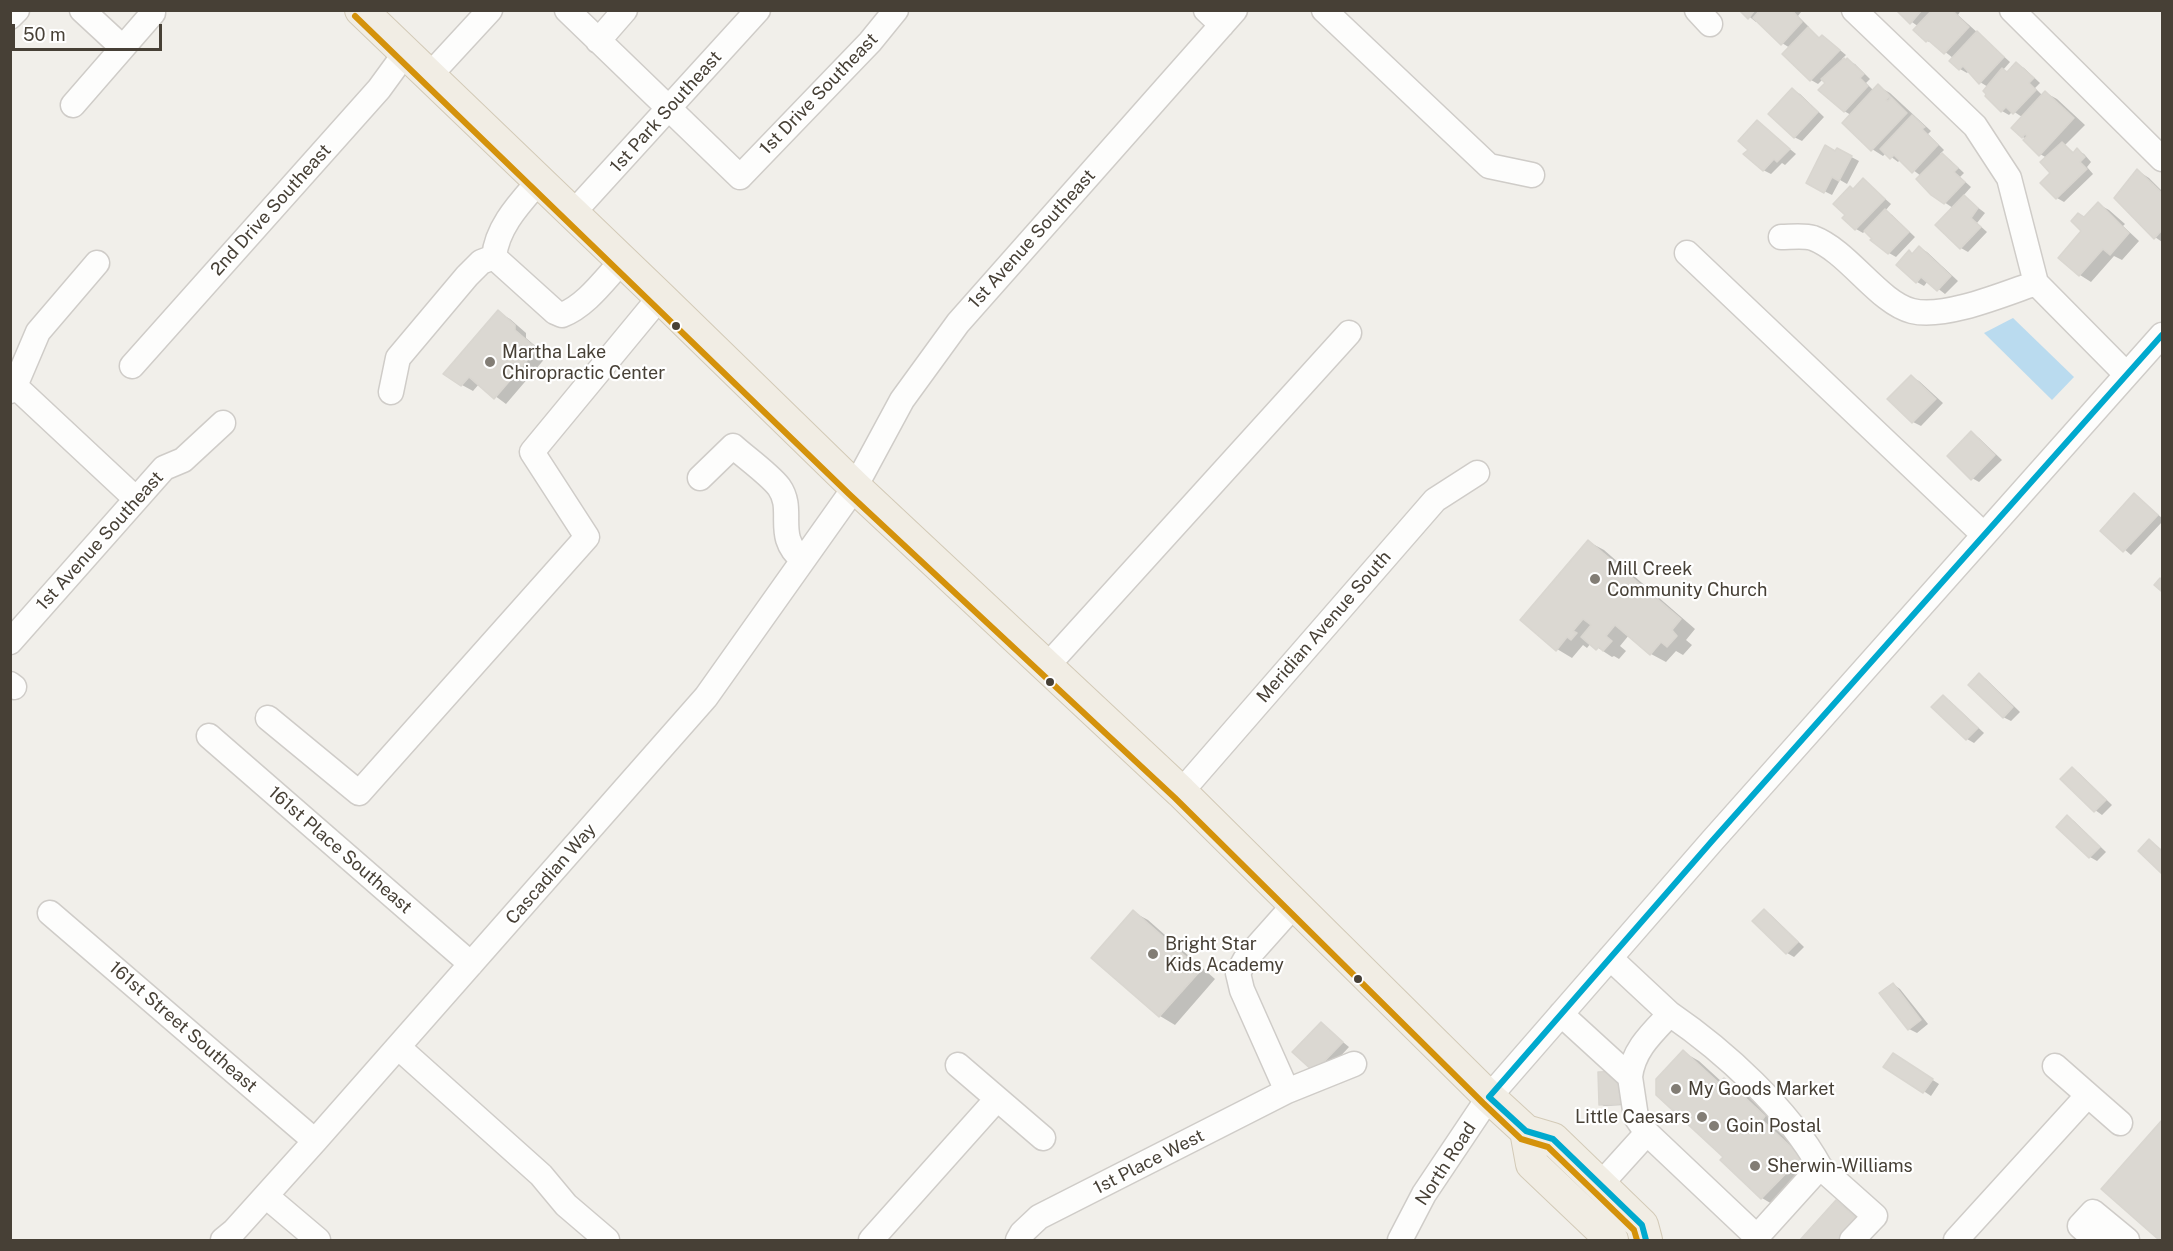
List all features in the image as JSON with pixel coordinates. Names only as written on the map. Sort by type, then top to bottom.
[{"type":"main road","points":[[361,10],[855,487],[1181,792],[1489,1097],[1526,1131],[1553,1139],[1642,1226],[1646,1240]]},
{"type":"main road","points":[[1526,1131],[1532,1164],[1612,1240]]},
{"type":"street","points":[[10,17],[17,10]]},
{"type":"street","points":[[82,10],[122,47]]},
{"type":"street","points":[[430,75],[490,10]]},
{"type":"street","points":[[567,10],[669,110]]},
{"type":"street","points":[[598,41],[625,10]]},
{"type":"street","name":"1st Park Southeast","points":[[573,213],[758,10]]},
{"type":"street","name":"1st Drive Southeast","points":[[669,110],[740,177],[870,42],[896,10]]},
{"type":"street","points":[[1324,10],[1489,166],[1532,175]]},
{"type":"street","points":[[1854,10],[1975,126],[2009,178],[2036,283],[2126,374]]},
{"type":"street","points":[[2012,10],[2159,146]]},
{"type":"street","points":[[73,105],[153,13]]},
{"type":"street","name":"1st Avenue Southeast","points":[[855,487],[902,400],[958,323],[1221,15]]},
{"type":"street","name":"2nd Drive Southeast","points":[[132,366],[379,89],[406,52]]},
{"type":"street","points":[[494,257],[495,247],[511,213],[539,181]]},
{"type":"street","points":[[1781,237],[1811,237],[1832,249],[1893,302],[1911,311],[1932,313],[1960,307],[2036,283]]},
{"type":"street","points":[[1687,253],[1984,535]]},
{"type":"street","points":[[494,257],[555,312],[562,315],[571,312],[594,292],[622,261]]},
{"type":"street","points":[[391,392],[398,358],[467,276],[481,262],[494,257]]},
{"type":"street","points":[[97,263],[38,332],[13,389],[136,499]]},
{"type":"street","points":[[268,718],[359,793],[587,537],[532,452],[660,297]]},
{"type":"street","points":[[1047,666],[1348,333]]},
{"type":"street","name":"North Road","points":[[1400,1240],[1424,1194],[1489,1097],[2126,374],[2163,335]]},
{"type":"street","name":"1st Avenue Southeast","points":[[10,642],[164,468],[183,460],[223,423]]},
{"type":"street","points":[[700,478],[733,446],[779,488],[786,506],[786,535],[793,552],[803,560]]},
{"type":"street","name":"Meridian Avenue South","points":[[1181,792],[1435,500],[1477,473]]},
{"type":"street","name":"Cascadian Way","points":[[223,1240],[315,1141],[706,697],[855,487]]},
{"type":"street","name":"161st Place Southeast","points":[[209,736],[471,964]]},
{"type":"street","points":[[1287,1091],[1242,990],[1238,973],[1245,960],[1294,905]]},
{"type":"street","name":"161st Street Southeast","points":[[50,913],[315,1141]]},
{"type":"street","points":[[1610,958],[1670,1014],[1703,1036],[1768,1098],[1797,1131],[1820,1167],[1875,1216],[1852,1240]]},
{"type":"street","points":[[1561,1014],[1630,1077]]},
{"type":"street","points":[[1670,1014],[1641,1046],[1631,1065],[1630,1077],[1636,1117],[1647,1133],[1756,1239],[1820,1167]]},
{"type":"street","points":[[398,1047],[541,1175],[566,1205],[607,1240]]},
{"type":"street","name":"1st Place West","points":[[1018,1240],[1022,1233],[1040,1217],[1287,1091],[1354,1064]]},
{"type":"street","points":[[958,1065],[1043,1138]]},
{"type":"street","points":[[2055,1066],[2120,1123]]},
{"type":"street","points":[[1956,1240],[2088,1095]]},
{"type":"street","points":[[870,1240],[997,1099]]},
{"type":"street","points":[[1600,1185],[1647,1133]]},
{"type":"street","points":[[266,1196],[318,1240]]},
{"type":"street","points":[[2096,1240],[2080,1226],[2093,1212],[2127,1240]]},
{"type":"water","points":[[2013,318],[2074,377],[2052,400],[1984,333]]},
{"type":"building","points":[[1739,10],[1755,10],[1748,19]]},
{"type":"building","points":[[1760,10],[1792,10],[1802,22],[1781,45],[1753,18]]},
{"type":"building","points":[[1896,10],[1922,10],[1910,24]]},
{"type":"building","points":[[1932,10],[1952,10],[1969,27],[1944,54],[1913,30]]},
{"type":"building","points":[[1808,27],[1819,38],[1822,35],[1840,50],[1810,81],[1782,54]]},
{"type":"building","points":[[1977,31],[2004,57],[1979,84],[1963,66],[1959,70],[1949,61]]},
{"type":"building","points":[[1844,58],[1846,60],[1847,58],[1864,74],[1860,78],[1868,86],[1844,112],[1818,90],[1825,83],[1821,79]]},
{"type":"building","points":[[2016,62],[2034,78],[2029,83],[2036,90],[2013,114],[2006,107],[2001,112],[1983,91],[2002,68],[2007,72]]},
{"type":"building","points":[[1878,84],[1890,96],[1886,100],[1888,101],[1891,97],[1907,113],[1871,151],[1842,123]]},
{"type":"building","points":[[1792,88],[1818,112],[1794,138],[1768,114]]},
{"type":"building","points":[[2045,91],[2074,118],[2039,156],[2023,140],[2027,136],[2025,134],[2022,138],[2011,128]]},
{"type":"building","points":[[1912,115],[1925,127],[1922,129],[1938,145],[1912,173],[1894,155],[1890,159],[1880,149]]},
{"type":"building","points":[[1757,120],[1790,149],[1777,162],[1774,159],[1763,171],[1743,154],[1748,150],[1738,141]]},
{"type":"building","points":[[2062,142],[2073,153],[2077,148],[2085,157],[2080,162],[2087,169],[2056,199],[2040,183],[2050,173],[2040,162]]},
{"type":"building","points":[[1825,145],[1852,156],[1839,181],[1832,177],[1824,193],[1806,183]]},
{"type":"building","points":[[1942,153],[1958,168],[1954,172],[1965,182],[1944,204],[1931,195],[1916,179]]},
{"type":"building","points":[[2137,169],[2162,193],[2162,230],[2154,239],[2114,198]]},
{"type":"building","points":[[1863,178],[1885,199],[1855,230],[1842,218],[1845,215],[1833,204],[1850,186],[1853,189]]},
{"type":"building","points":[[1964,195],[1978,208],[1971,218],[1981,227],[1960,249],[1935,225]]},
{"type":"building","points":[[2098,202],[2129,233],[2110,255],[2103,249],[2079,276],[2058,258],[2081,231],[2071,221],[2078,213],[2084,217]]},
{"type":"building","points":[[1885,209],[1909,232],[1888,254],[1870,240],[1872,239],[1864,231]]},
{"type":"building","points":[[1919,246],[1951,276],[1937,291],[1921,277],[1916,283],[1896,265],[1909,250],[1912,254]]},
{"type":"building","name":"Martha Lake Chiropractic Center","points":[[498,310],[515,325],[515,330],[537,349],[494,399],[469,377],[461,386],[443,374]]},
{"type":"building","points":[[1911,375],[1936,399],[1912,423],[1887,399]]},
{"type":"building","points":[[1971,431],[1995,455],[1971,480],[1947,456]]},
{"type":"building","points":[[2134,493],[2158,515],[2123,552],[2100,531]]},
{"type":"building","name":"Mill Creek Community Church","points":[[1588,540],[1681,619],[1672,630],[1677,636],[1667,647],[1661,642],[1650,655],[1615,625],[1606,636],[1612,641],[1603,651],[1599,647],[1596,650],[1581,637],[1591,625],[1583,619],[1573,631],[1577,633],[1571,640],[1567,637],[1556,651],[1520,620]]},
{"type":"building","points":[[2160,578],[2162,580],[2161,591],[2154,585]]},
{"type":"building","points":[[1979,673],[2013,707],[2003,718],[1968,685]]},
{"type":"building","points":[[1943,695],[1978,728],[1966,740],[1931,707]]},
{"type":"building","points":[[2072,767],[2106,800],[2094,812],[2060,779]]},
{"type":"building","points":[[2067,815],[2100,847],[2089,858],[2056,827]]},
{"type":"building","points":[[2149,839],[2162,851],[2162,874],[2138,851]]},
{"type":"building","points":[[1764,909],[1798,942],[1786,954],[1752,921]]},
{"type":"building","points":[[1133,910],[1201,970],[1159,1017],[1091,958]]},
{"type":"building","points":[[1893,983],[1921,1020],[1908,1030],[1879,993]]},
{"type":"building","points":[[1321,1022],[1343,1042],[1314,1072],[1292,1052]]},
{"type":"building","points":[[1683,1050],[1719,1083],[1724,1078],[1765,1116],[1762,1120],[1802,1157],[1761,1199],[1720,1160],[1723,1157],[1656,1095],[1656,1079]]},
{"type":"building","points":[[1893,1053],[1933,1079],[1923,1093],[1883,1067]]},
{"type":"building","points":[[1621,1071],[1621,1104],[1599,1105],[1598,1072]]},
{"type":"building","points":[[2162,1120],[2162,1237],[2159,1240],[2101,1189]]},
{"type":"building","points":[[1836,1200],[1859,1220],[1840,1240],[1800,1240]]},
{"type":"transit line","points":[[355,16],[849,494],[1175,798],[1483,1103],[1521,1139],[1548,1147],[1634,1230],[1637,1240]]},
{"type":"transit line","points":[[1489,1097],[1712,841],[2162,335]]},
{"type":"transit line","points":[[1489,1097],[1526,1131],[1553,1139],[1642,1225],[1646,1240]]},
{"type":"place","name":"Martha Lake Chiropractic Center","points":[[490,362]]},
{"type":"place","name":"Mill Creek Community Church","points":[[1595,579]]},
{"type":"place","name":"Bright Star Kids Academy","points":[[1153,954]]},
{"type":"place","name":"My Goods Market","points":[[1676,1089]]},
{"type":"place","name":"Little Caesars","points":[[1702,1117]]},
{"type":"place","name":"Goin Postal","points":[[1714,1126]]},
{"type":"place","name":"Sherwin-Williams","points":[[1755,1166]]}]
